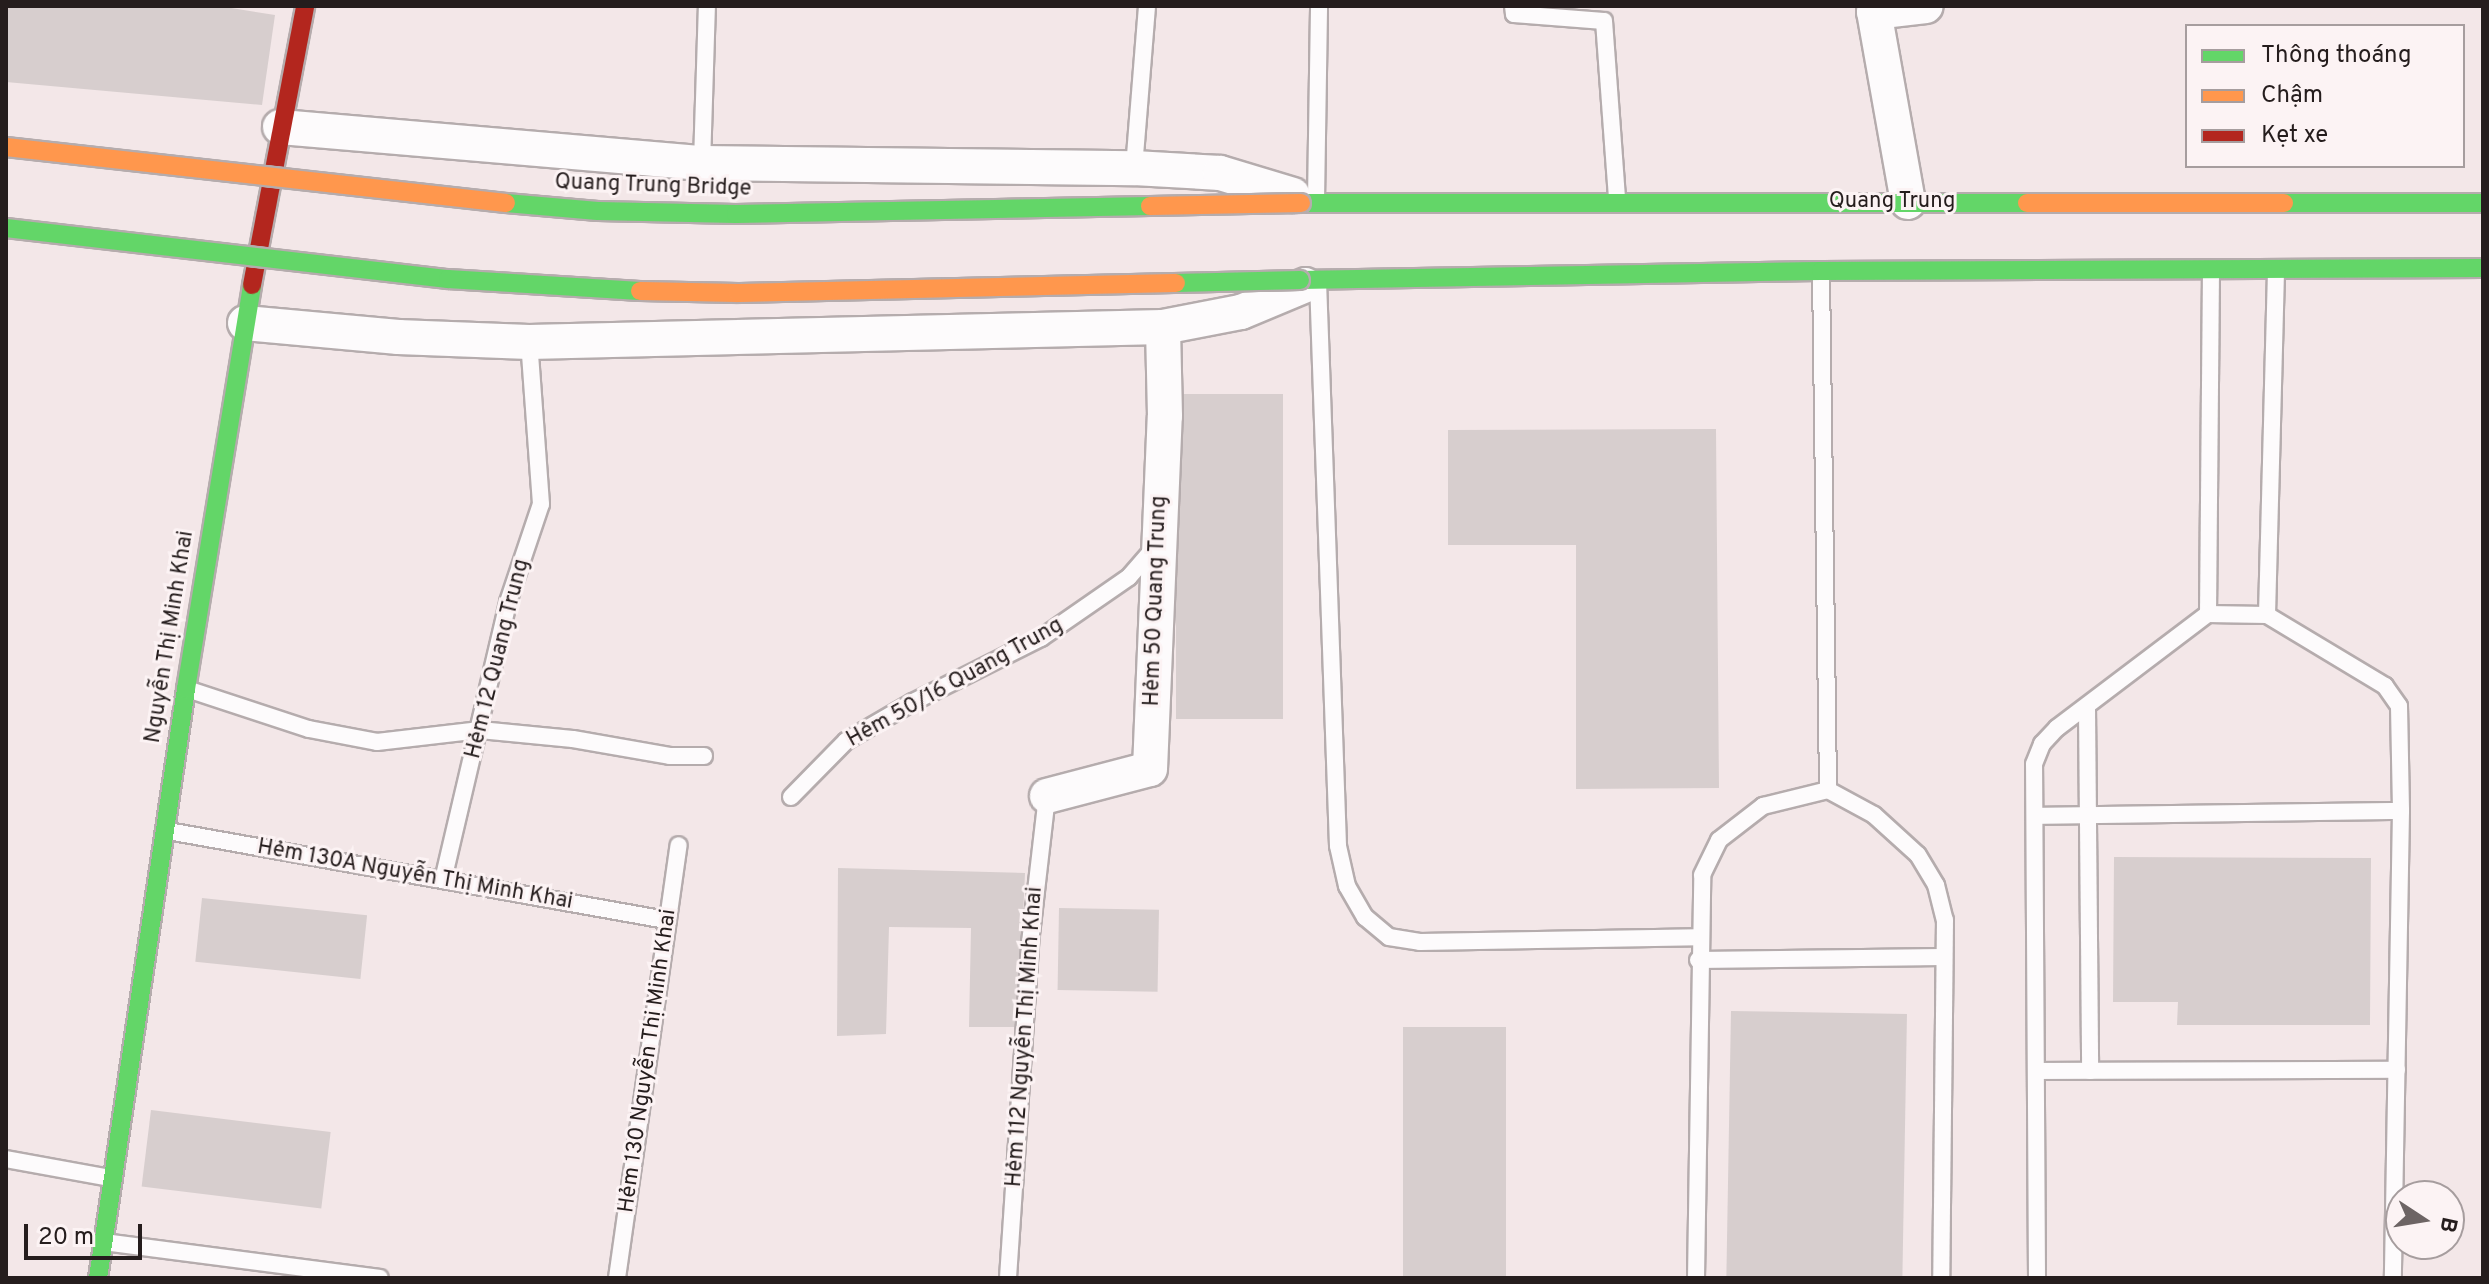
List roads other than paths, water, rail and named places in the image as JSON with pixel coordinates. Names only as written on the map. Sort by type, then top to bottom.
[{"type":"main road","name":"Nguyễn Thị Minh Khai","points":[[98,1278],[164,831],[245,323],[305,6]]},
{"type":"main road","name":"Quang Trung Bridge","points":[[6,147],[459,199],[598,211],[736,214],[1309,203]]},
{"type":"main road","name":"Quang Trung","points":[[1309,203],[2483,203]]},
{"type":"main road","points":[[6,228],[448,279],[593,290],[738,293],[1821,271],[2483,268]]},
{"type":"street","points":[[1908,202],[1874,12],[1926,6]]},
{"type":"street","points":[[280,127],[702,163],[1134,168],[1220,173],[1309,203]]},
{"type":"street","points":[[245,323],[398,337],[529,342],[1163,327],[1241,312],[1309,280]]},
{"type":"street","name":"Hẻm 50 Quang Trung","points":[[1047,796],[1150,769],[1165,416],[1163,327]]},
{"type":"lane","points":[[702,163],[707,6]]},
{"type":"lane","points":[[1134,168],[1147,6]]},
{"type":"lane","points":[[1309,203],[1319,6]]},
{"type":"lane","points":[[1513,6],[1514,14],[1604,21],[1617,201]]},
{"type":"lane","points":[[2208,614],[2211,268]]},
{"type":"lane","points":[[2267,615],[2276,268]]},
{"type":"lane","points":[[1821,271],[1828,790]]},
{"type":"lane","points":[[1309,280],[1338,846],[1347,886],[1365,917],[1389,937],[1420,942],[1698,937]]},
{"type":"lane","name":"Hẻm 12 Quang Trung","points":[[443,880],[508,602],[541,504],[529,342]]},
{"type":"lane","name":"Hẻm 50/16 Quang Trung","points":[[791,797],[846,741],[913,702],[1041,638],[1129,577],[1158,543]]},
{"type":"lane","points":[[2037,1278],[2034,764],[2042,744],[2057,728],[2208,614],[2267,615],[2385,686],[2399,706],[2401,811],[2393,1278]]},
{"type":"lane","points":[[186,689],[309,729],[377,742],[480,730],[573,739],[670,756],[704,756]]},
{"type":"lane","points":[[2087,708],[2090,1071]]},
{"type":"lane","points":[[1696,1278],[1698,937],[1702,875],[1719,840],[1763,806],[1828,790],[1874,815],[1918,855],[1936,885],[1945,920],[1941,1278]]},
{"type":"lane","name":"Hẻm 112 Nguyễn Thị Minh Khai","points":[[1008,1278],[1030,943],[1047,796]]},
{"type":"lane","points":[[2035,816],[2401,811]]},
{"type":"lane","name":"Hẻm 130A Nguyễn Thị Minh Khai","points":[[164,831],[666,920]]},
{"type":"lane","name":"Hẻm 130 Nguyễn Thị Minh Khai","points":[[617,1278],[636,1166],[666,920],[679,845]]},
{"type":"lane","points":[[1698,960],[1944,957]]},
{"type":"lane","points":[[2036,1071],[2397,1070]]},
{"type":"lane","points":[[6,1159],[113,1178]]},
{"type":"lane","points":[[103,1242],[380,1278]]}]
